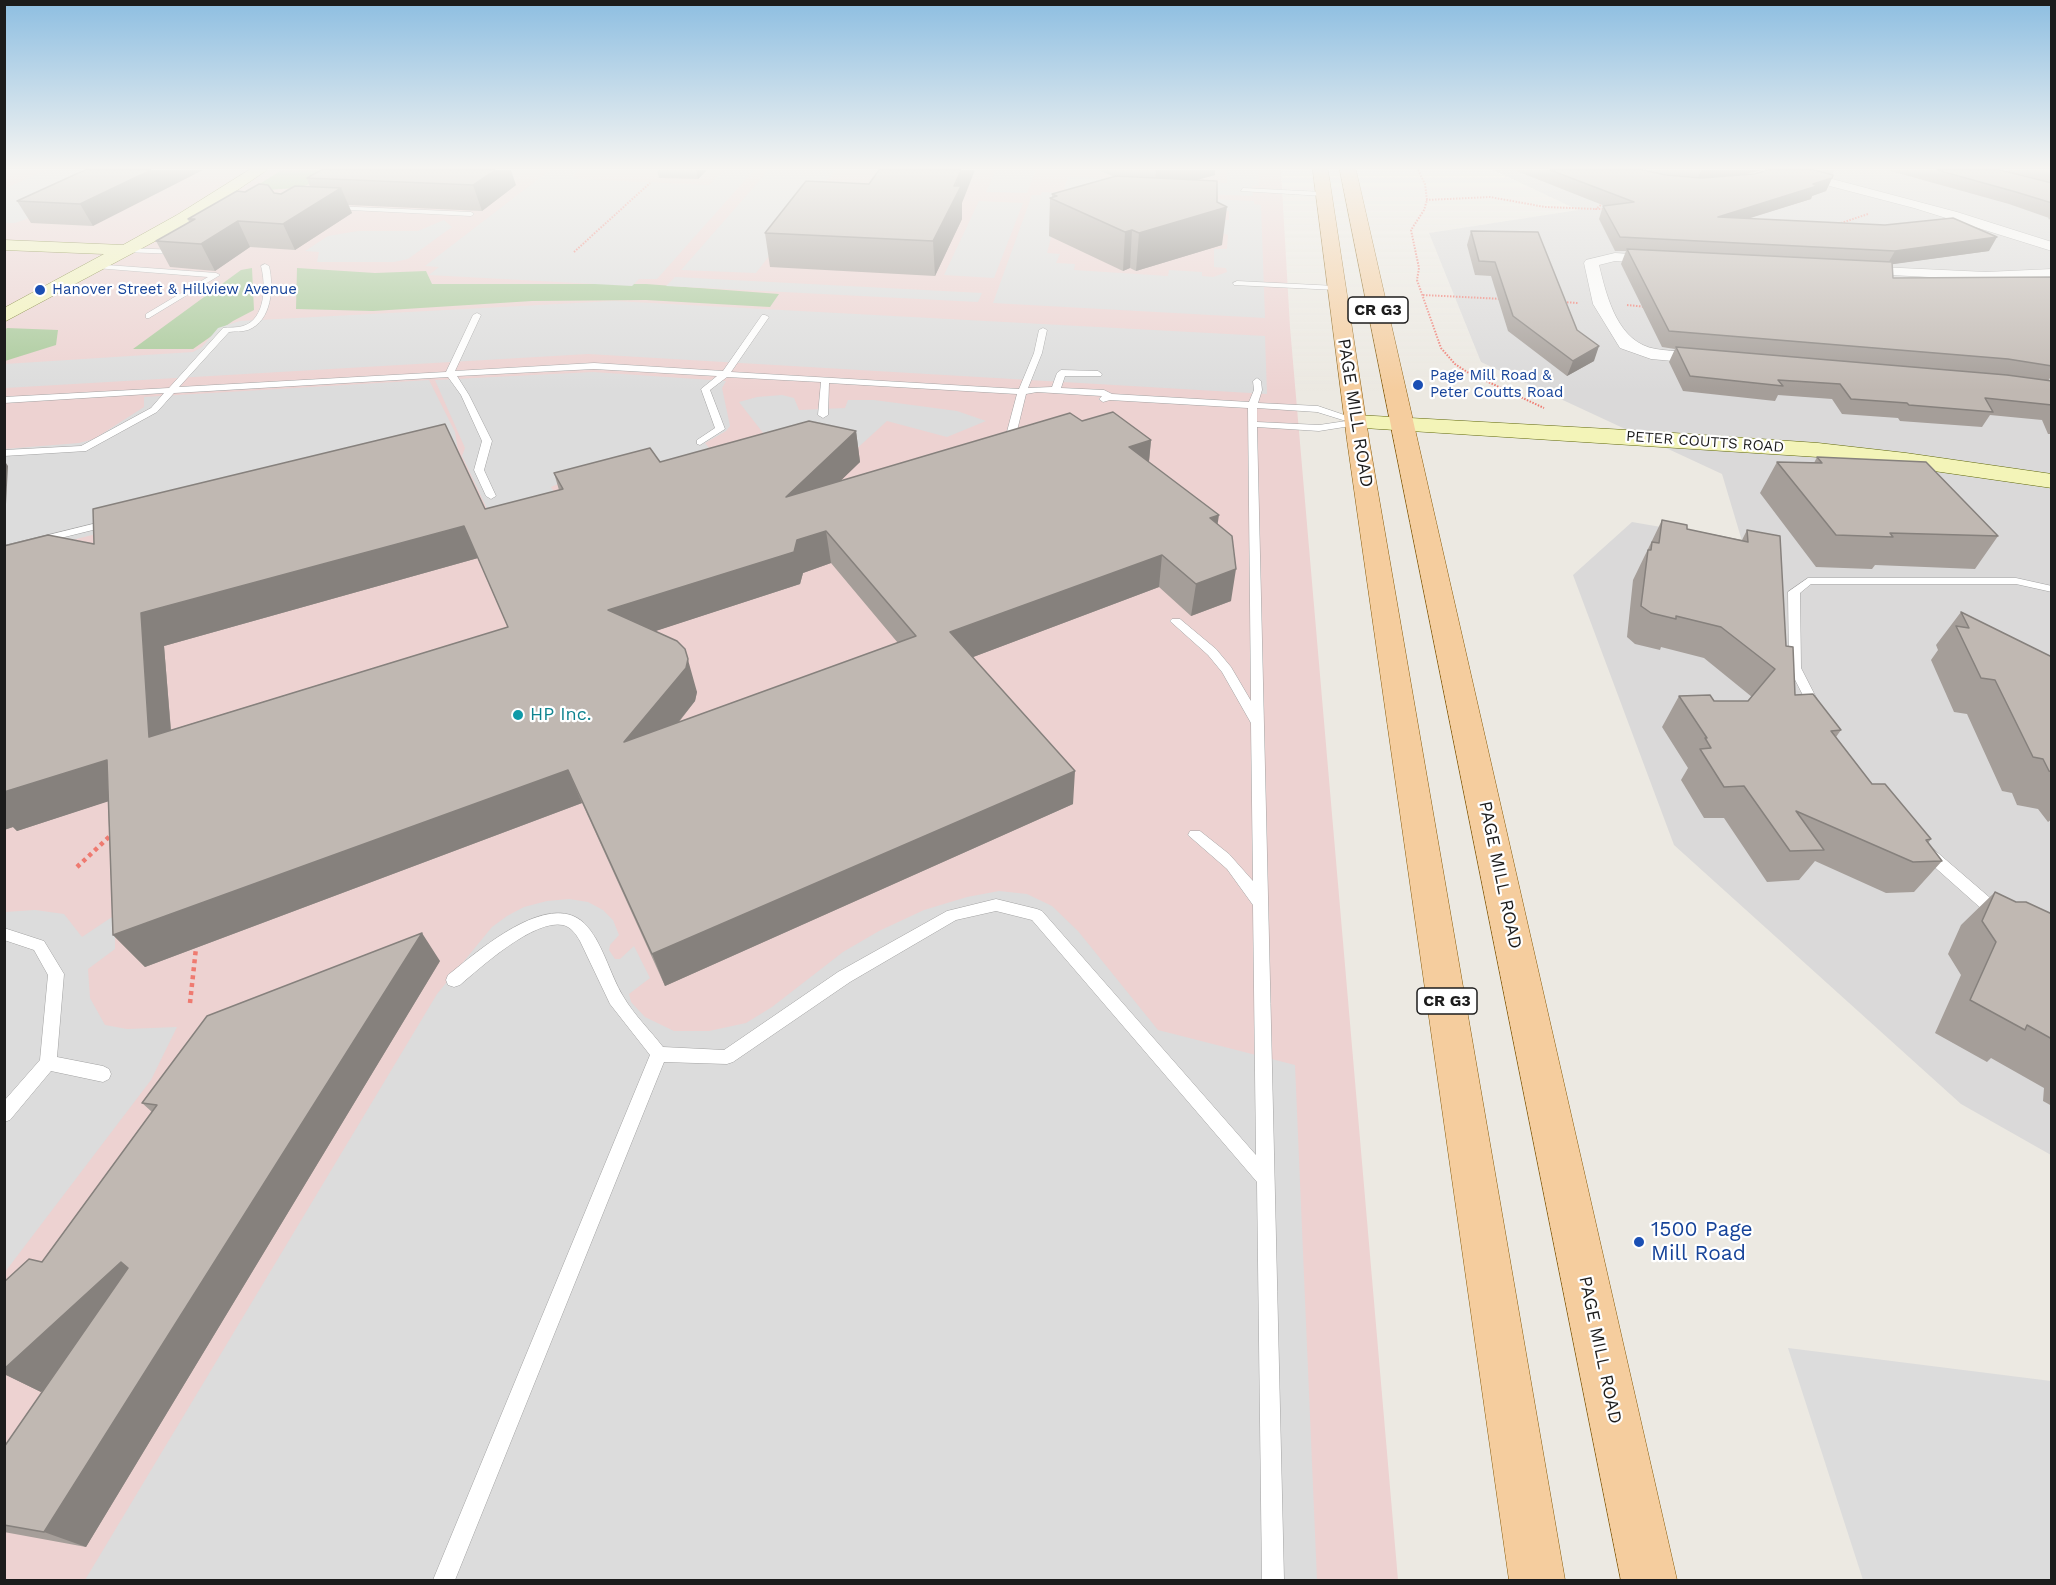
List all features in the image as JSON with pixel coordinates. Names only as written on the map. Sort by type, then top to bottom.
[{"type":"main road","name":"PAGE MILL ROAD","points":[[1330,244],[1537,1581]]},
{"type":"main road","name":"PAGE MILL ROAD","points":[[1364,244],[1649,1581]]},
{"type":"street","points":[[4,316],[137,244]]},
{"type":"street","points":[[4,245],[126,250]]},
{"type":"street","points":[[1674,260],[1615,257],[1591,263],[1601,304],[1626,344],[1652,354],[1723,360]]},
{"type":"street","points":[[1841,269],[1986,276],[2052,273]]},
{"type":"street","name":"PETER COUTTS ROAD","points":[[1356,422],[1548,431],[1819,450],[1955,466],[2052,481]]},
{"type":"lane","points":[[126,250],[179,252]]},
{"type":"lane","points":[[96,266],[216,275],[149,316]]},
{"type":"lane","points":[[4,453],[83,449],[153,410],[169,390],[193,369],[226,330],[246,327],[260,316],[267,295],[265,266]]},
{"type":"lane","points":[[1237,283],[1336,288]]},
{"type":"lane","points":[[450,373],[477,315]]},
{"type":"lane","points":[[700,442],[720,429],[705,390],[725,374],[765,316]]},
{"type":"lane","points":[[1009,443],[1022,392],[1038,353],[1043,330]]},
{"type":"lane","points":[[4,400],[594,366],[1022,392],[1056,390],[1104,393],[1110,397]]},
{"type":"lane","points":[[450,373],[465,395],[487,441],[479,470],[491,496]]},
{"type":"lane","points":[[1056,390],[1061,373],[1098,374]]},
{"type":"lane","points":[[823,415],[825,380]]},
{"type":"lane","points":[[1257,381],[1258,390],[1252,406],[1252,424],[1273,1581]]},
{"type":"lane","points":[[1022,392],[1036,396],[1101,399],[1110,397],[1318,409],[1356,422]]},
{"type":"lane","points":[[1252,424],[1319,428],[1356,422]]},
{"type":"lane","points":[[4,549],[121,520]]},
{"type":"lane","points":[[1823,722],[1795,668],[1794,592],[1808,581],[2016,581],[2052,589]]},
{"type":"lane","points":[[1176,621],[1212,652],[1227,670],[1255,716],[1258,730]]},
{"type":"lane","points":[[1195,835],[1226,858],[1241,873],[1261,905]]},
{"type":"lane","points":[[1921,845],[1935,861],[1989,907],[2007,918]]},
{"type":"lane","points":[[453,980],[508,939],[529,927],[540,922],[563,919],[580,927],[616,1000],[659,1054],[727,1057],[844,977],[952,915],[996,905],[1037,915],[1266,1179]]},
{"type":"lane","points":[[4,1114],[48,1063],[56,974],[39,945],[5,934]]},
{"type":"lane","points":[[444,1581],[659,1054]]},
{"type":"lane","points":[[48,1063],[103,1074]]},
{"type":"path","points":[[574,252],[583,244]]},
{"type":"path","points":[[1413,244],[1420,272],[1418,280],[1445,354],[1475,376],[1545,408]]},
{"type":"path","points":[[1423,295],[1506,299]]},
{"type":"path","points":[[1553,302],[1648,307]]},
{"type":"path","points":[[77,867],[119,827]]},
{"type":"path","points":[[190,1003],[196,948]]},
{"type":"shaded area","points":[[5,244],[1285,244],[1290,327],[1398,1580],[5,1580]]},
{"type":"shaded area","points":[[316,244],[429,244],[408,259],[394,262],[317,262],[319,252],[305,251]]},
{"type":"shaded area","points":[[454,244],[688,244],[657,279],[639,279],[632,286],[429,275],[439,267],[425,266]]},
{"type":"shaded area","points":[[704,244],[778,244],[756,273],[681,270]]},
{"type":"shaded area","points":[[959,244],[1007,244],[994,278],[944,275]]},
{"type":"shaded area","points":[[1014,244],[1049,244],[1047,253],[1060,254],[1056,263],[1075,264],[1074,270],[1168,276],[1169,270],[1202,272],[1202,276],[1213,277],[1227,272],[1226,268],[1214,267],[1214,249],[1227,249],[1227,244],[1262,244],[1265,318],[993,303]]},
{"type":"shaded area","points":[[1433,244],[2051,244],[2051,1155],[1961,1104],[1674,845],[1573,575],[1632,522],[1742,541],[1722,474],[1481,362]]},
{"type":"shaded area","points":[[675,277],[982,293],[978,302],[666,286]]},
{"type":"shaded area","points":[[614,301],[1265,336],[1267,394],[588,354],[5,388],[5,364],[193,352],[202,347],[218,328],[240,321]]},
{"type":"shaded area","points":[[593,372],[726,381],[722,388],[730,426],[726,431],[705,443],[714,454],[580,475],[551,487],[557,497],[490,515],[462,456],[465,448],[435,380]]},
{"type":"shaded area","points":[[429,380],[455,432],[458,451],[326,485],[195,509],[5,557],[4,449],[79,443],[94,439],[144,407],[144,397]]},
{"type":"shaded area","points":[[782,395],[794,398],[799,410],[845,408],[848,400],[874,400],[957,411],[986,421],[947,437],[887,421],[852,453],[781,456],[739,402],[757,397]]},
{"type":"shaded area","points":[[999,891],[1027,894],[1052,906],[1078,931],[1158,1030],[1295,1065],[1317,1580],[85,1580],[437,994],[492,927],[524,907],[547,901],[569,899],[588,902],[603,910],[613,920],[619,935],[610,945],[609,950],[615,959],[620,959],[634,946],[650,978],[629,994],[631,1002],[645,1017],[674,1031],[709,1031],[746,1023],[772,1007],[843,952],[879,931],[924,910],[967,897]]},
{"type":"shaded area","points":[[35,910],[64,914],[82,937],[115,915],[115,949],[88,969],[90,998],[105,1025],[127,1029],[177,1027],[151,1080],[5,1272],[5,912]]},
{"type":"shaded area","points":[[1788,1348],[2051,1381],[2051,1580],[1863,1580]]},
{"type":"green space","points":[[252,268],[254,310],[233,321],[193,349],[133,349],[241,270]]},
{"type":"green space","points":[[297,268],[375,273],[426,271],[432,284],[646,284],[779,294],[770,307],[646,300],[532,301],[373,311],[296,309]]},
{"type":"green space","points":[[7,328],[58,330],[56,345],[5,361],[5,330]]},
{"type":"building","points":[[1474,244],[1543,244],[1577,330],[1599,346],[1573,361],[1513,316],[1495,262],[1479,261]]},
{"type":"building","points":[[1757,244],[1946,244],[1895,251]]},
{"type":"building","points":[[1627,249],[1892,262],[1893,278],[2052,277],[2052,366],[2008,359],[1669,331]]},
{"type":"building","points":[[1676,347],[2007,375],[2052,381],[2052,405],[1985,398],[1993,412],[1851,399],[1840,384],[1778,380],[1783,386],[1690,376]]},
{"type":"building","name":"HP Inc.","points":[[1113,412],[1151,440],[1129,447],[1219,515],[1210,518],[1232,536],[1236,569],[1196,584],[1162,555],[950,632],[1075,771],[652,954],[568,770],[113,935],[107,760],[4,792],[4,546],[48,535],[94,544],[93,509],[445,424],[485,509],[563,489],[554,473],[650,448],[660,462],[809,421],[856,431],[786,497],[1070,413],[1082,421]],"holes":[[[464,526],[508,627],[149,737],[141,613]],[[826,531],[916,636],[624,742],[686,668],[688,659],[685,649],[677,641],[608,610],[794,552],[797,540]]]},
{"type":"building","points":[[1817,457],[1926,462],[1998,536],[1890,533],[1893,537],[1836,535],[1777,462],[1822,463]]},
{"type":"building","points":[[1662,520],[1687,525],[1687,529],[1748,542],[1747,530],[1780,536],[1786,646],[1793,647],[1795,695],[1813,694],[1841,730],[1831,731],[1872,784],[1885,784],[1931,839],[1926,840],[1942,861],[1913,862],[1796,811],[1824,850],[1790,851],[1744,786],[1724,787],[1700,749],[1711,748],[1705,738],[1707,738],[1679,696],[1710,695],[1714,701],[1748,701],[1775,669],[1721,627],[1676,616],[1676,619],[1651,613],[1641,606],[1648,550],[1651,550],[1652,542],[1659,543]]},
{"type":"building","points":[[1961,612],[2052,657],[2052,772],[2049,771],[2043,759],[2033,757],[1995,680],[1981,678],[1956,626],[1969,628]]},
{"type":"building","points":[[1995,892],[2016,902],[2026,902],[2052,914],[2052,1039],[2027,1025],[2025,1030],[1970,1000],[1996,942],[1982,921]]},
{"type":"building","points":[[422,933],[44,1532],[4,1525],[4,1447],[128,1268],[121,1262],[4,1369],[4,1282],[29,1259],[42,1262],[157,1105],[142,1103],[207,1016]]},
{"type":"place","name":"Hanover Street & Hillview Avenue","points":[[40,290]]},
{"type":"place","name":"Page Mill Road & Peter Coutts Road","points":[[1418,385]]},
{"type":"place","name":"HP Inc.","points":[[518,715]]},
{"type":"place","name":"1500 Page Mill Road","points":[[1639,1242]]}]
